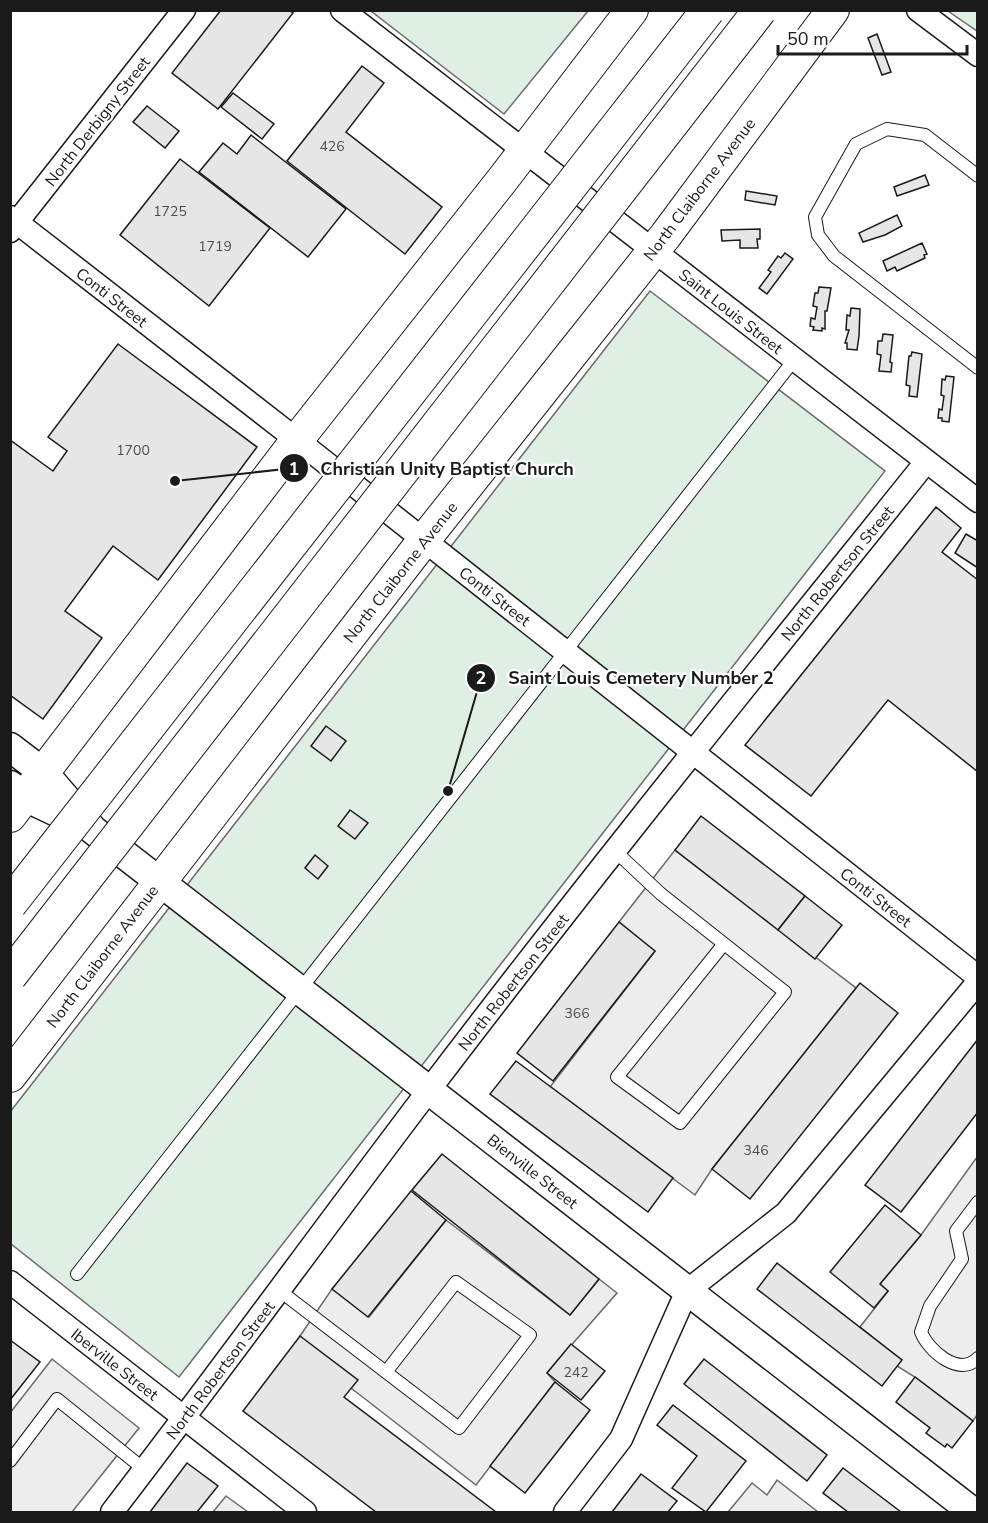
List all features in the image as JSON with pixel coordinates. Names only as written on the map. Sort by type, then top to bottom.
[{"type":"highway","points":[[10,904],[708,10]]},
{"type":"highway","points":[[10,976],[760,10]]},
{"type":"main road","points":[[23,793],[632,10]]},
{"type":"main road","name":"North Claiborne Avenue","points":[[10,1076],[424,540],[653,251],[833,10]]},
{"type":"street","name":"North Derbigny Street","points":[[13,224],[184,10]]},
{"type":"street","name":"Saint Louis Street","points":[[342,10],[978,501]]},
{"type":"street","points":[[918,10],[978,55]]},
{"type":"street","name":"Conti Street","points":[[13,224],[297,440],[978,977]]},
{"type":"street","name":"North Robertson Street","points":[[112,1512],[280,1292],[429,1090],[693,752],[926,462]]},
{"type":"street","name":"Bienville Street","points":[[10,747],[23,793],[93,830],[973,1512]]},
{"type":"street","points":[[565,1512],[621,1439],[687,1291],[786,1213],[978,982]]},
{"type":"street","name":"Iberville Street","points":[[10,1282],[306,1512]]},
{"type":"lane","points":[[978,176],[925,135],[887,129],[856,144],[815,218],[818,235],[834,256],[978,368]]},
{"type":"lane","points":[[77,1274],[794,360]]},
{"type":"lane","points":[[615,851],[661,894],[785,992],[680,1123],[617,1077],[723,945]]},
{"type":"lane","points":[[978,1202],[956,1231],[962,1259],[930,1306],[921,1332],[925,1343],[953,1365],[964,1366],[978,1358]]},
{"type":"lane","points":[[280,1292],[459,1428],[530,1335],[456,1282],[386,1372]]},
{"type":"lane","points":[[10,1461],[57,1399],[145,1470]]},
{"type":"green space","points":[[371,11],[588,11],[504,114]]},
{"type":"green space","points":[[948,11],[977,11],[977,31]]},
{"type":"green space","points":[[650,291],[885,471],[179,1377],[11,1244],[10,1112]]},
{"type":"shaded area","points":[[675,850],[856,988],[712,1169],[695,1195],[550,1087],[655,951],[619,922]]},
{"type":"shaded area","points":[[977,1157],[977,1415],[973,1421],[897,1366],[901,1360],[860,1327],[888,1291],[880,1284],[921,1235]]},
{"type":"shaded area","points":[[446,1220],[570,1315],[599,1279],[617,1293],[547,1373],[555,1382],[476,1485],[351,1388],[300,1336],[332,1289],[369,1317]]},
{"type":"shaded area","points":[[52,1359],[139,1428],[72,1512],[11,1512],[10,1413]]},
{"type":"shaded area","points":[[777,1480],[818,1512],[728,1512],[752,1483],[767,1495]]},
{"type":"shaded area","points":[[226,1496],[248,1512],[213,1512]]},
{"type":"building","points":[[221,10],[289,10],[293,13],[218,109],[172,73]]},
{"type":"building","points":[[877,34],[891,72],[882,75],[868,38]]},
{"type":"building","points":[[362,66],[384,83],[346,132],[442,207],[405,254],[287,161]]},
{"type":"building","points":[[233,93],[274,124],[262,139],[221,107]]},
{"type":"building","points":[[147,106],[179,131],[165,148],[133,122]]},
{"type":"building","points":[[251,135],[346,209],[308,257],[199,172],[223,143],[237,154]]},
{"type":"building","points":[[180,159],[270,228],[209,306],[120,235]]},
{"type":"building","points":[[925,175],[929,185],[897,196],[894,187]]},
{"type":"building","points":[[746,191],[777,196],[775,205],[745,200]]},
{"type":"building","points":[[897,215],[902,226],[885,235],[863,242],[859,233]]},
{"type":"building","points":[[760,229],[760,239],[757,239],[758,248],[740,248],[740,240],[722,241],[721,230]]},
{"type":"building","points":[[922,243],[927,254],[924,255],[925,258],[897,271],[895,267],[887,271],[883,261]]},
{"type":"building","points":[[785,253],[793,259],[767,294],[759,288],[771,272],[768,270],[778,256],[781,258]]},
{"type":"building","points":[[819,287],[831,288],[827,311],[825,311],[825,329],[822,328],[822,331],[813,330],[814,327],[810,326],[811,318],[815,319],[817,307],[813,306],[815,293],[818,293]]},
{"type":"building","points":[[851,308],[860,309],[857,350],[847,349],[847,343],[845,343],[849,330],[846,330],[847,315],[850,316]]},
{"type":"building","points":[[883,334],[893,335],[891,372],[879,371],[881,355],[877,354],[878,341],[882,341]]},
{"type":"building","points":[[118,344],[257,447],[158,580],[113,546],[65,611],[102,638],[43,719],[10,695],[10,440],[53,471],[67,451],[48,437]]},
{"type":"building","points":[[912,352],[922,354],[917,397],[909,396],[910,386],[906,385],[909,356]]},
{"type":"building","points":[[946,376],[954,377],[949,422],[938,418],[944,396],[941,395],[942,379],[945,380]]},
{"type":"building","points":[[936,507],[961,528],[942,552],[978,580],[978,772],[888,700],[811,796],[745,745]]},
{"type":"building","points":[[966,534],[978,541],[978,568],[955,553]]},
{"type":"building","points":[[326,726],[346,741],[331,761],[311,746]]},
{"type":"building","points":[[350,810],[368,823],[355,839],[338,826]]},
{"type":"building","points":[[701,816],[805,896],[778,930],[675,850]]},
{"type":"building","points":[[315,855],[328,866],[318,879],[305,868]]},
{"type":"building","points":[[805,896],[842,925],[815,959],[778,930]]},
{"type":"building","points":[[619,922],[655,951],[553,1081],[517,1053]]},
{"type":"building","points":[[860,983],[898,1013],[750,1199],[712,1169]]},
{"type":"building","points":[[978,1039],[978,1112],[901,1212],[865,1185]]},
{"type":"building","points":[[516,1061],[673,1178],[648,1212],[490,1094]]},
{"type":"building","points":[[442,1154],[599,1279],[570,1315],[412,1190]]},
{"type":"building","points":[[411,1191],[446,1220],[368,1317],[332,1289]]},
{"type":"building","points":[[885,1205],[921,1235],[880,1284],[888,1291],[874,1308],[830,1272]]},
{"type":"building","points":[[777,1263],[902,1360],[882,1386],[757,1289]]},
{"type":"building","points":[[300,1336],[358,1380],[344,1397],[496,1512],[376,1512],[243,1411]]},
{"type":"building","points":[[10,1340],[40,1362],[10,1400]]},
{"type":"building","points":[[571,1344],[605,1371],[581,1400],[547,1373]]},
{"type":"building","points":[[704,1359],[827,1455],[807,1481],[684,1384]]},
{"type":"building","points":[[915,1377],[973,1421],[952,1448],[947,1444],[945,1447],[926,1433],[930,1428],[896,1402]]},
{"type":"building","points":[[555,1382],[590,1410],[525,1493],[490,1466]]},
{"type":"building","points":[[673,1405],[746,1461],[706,1512],[672,1488],[697,1456],[657,1425]]},
{"type":"building","points":[[187,1463],[218,1486],[197,1512],[150,1512]]},
{"type":"building","points":[[843,1468],[901,1512],[848,1512],[823,1493]]},
{"type":"building","points":[[641,1474],[677,1501],[668,1512],[612,1512]]},
{"type":"place","name":"Christian Unity Baptist Church","points":[[175,481]]},
{"type":"place","name":"Saint Louis Cemetery Number 2","points":[[448,791]]}]
